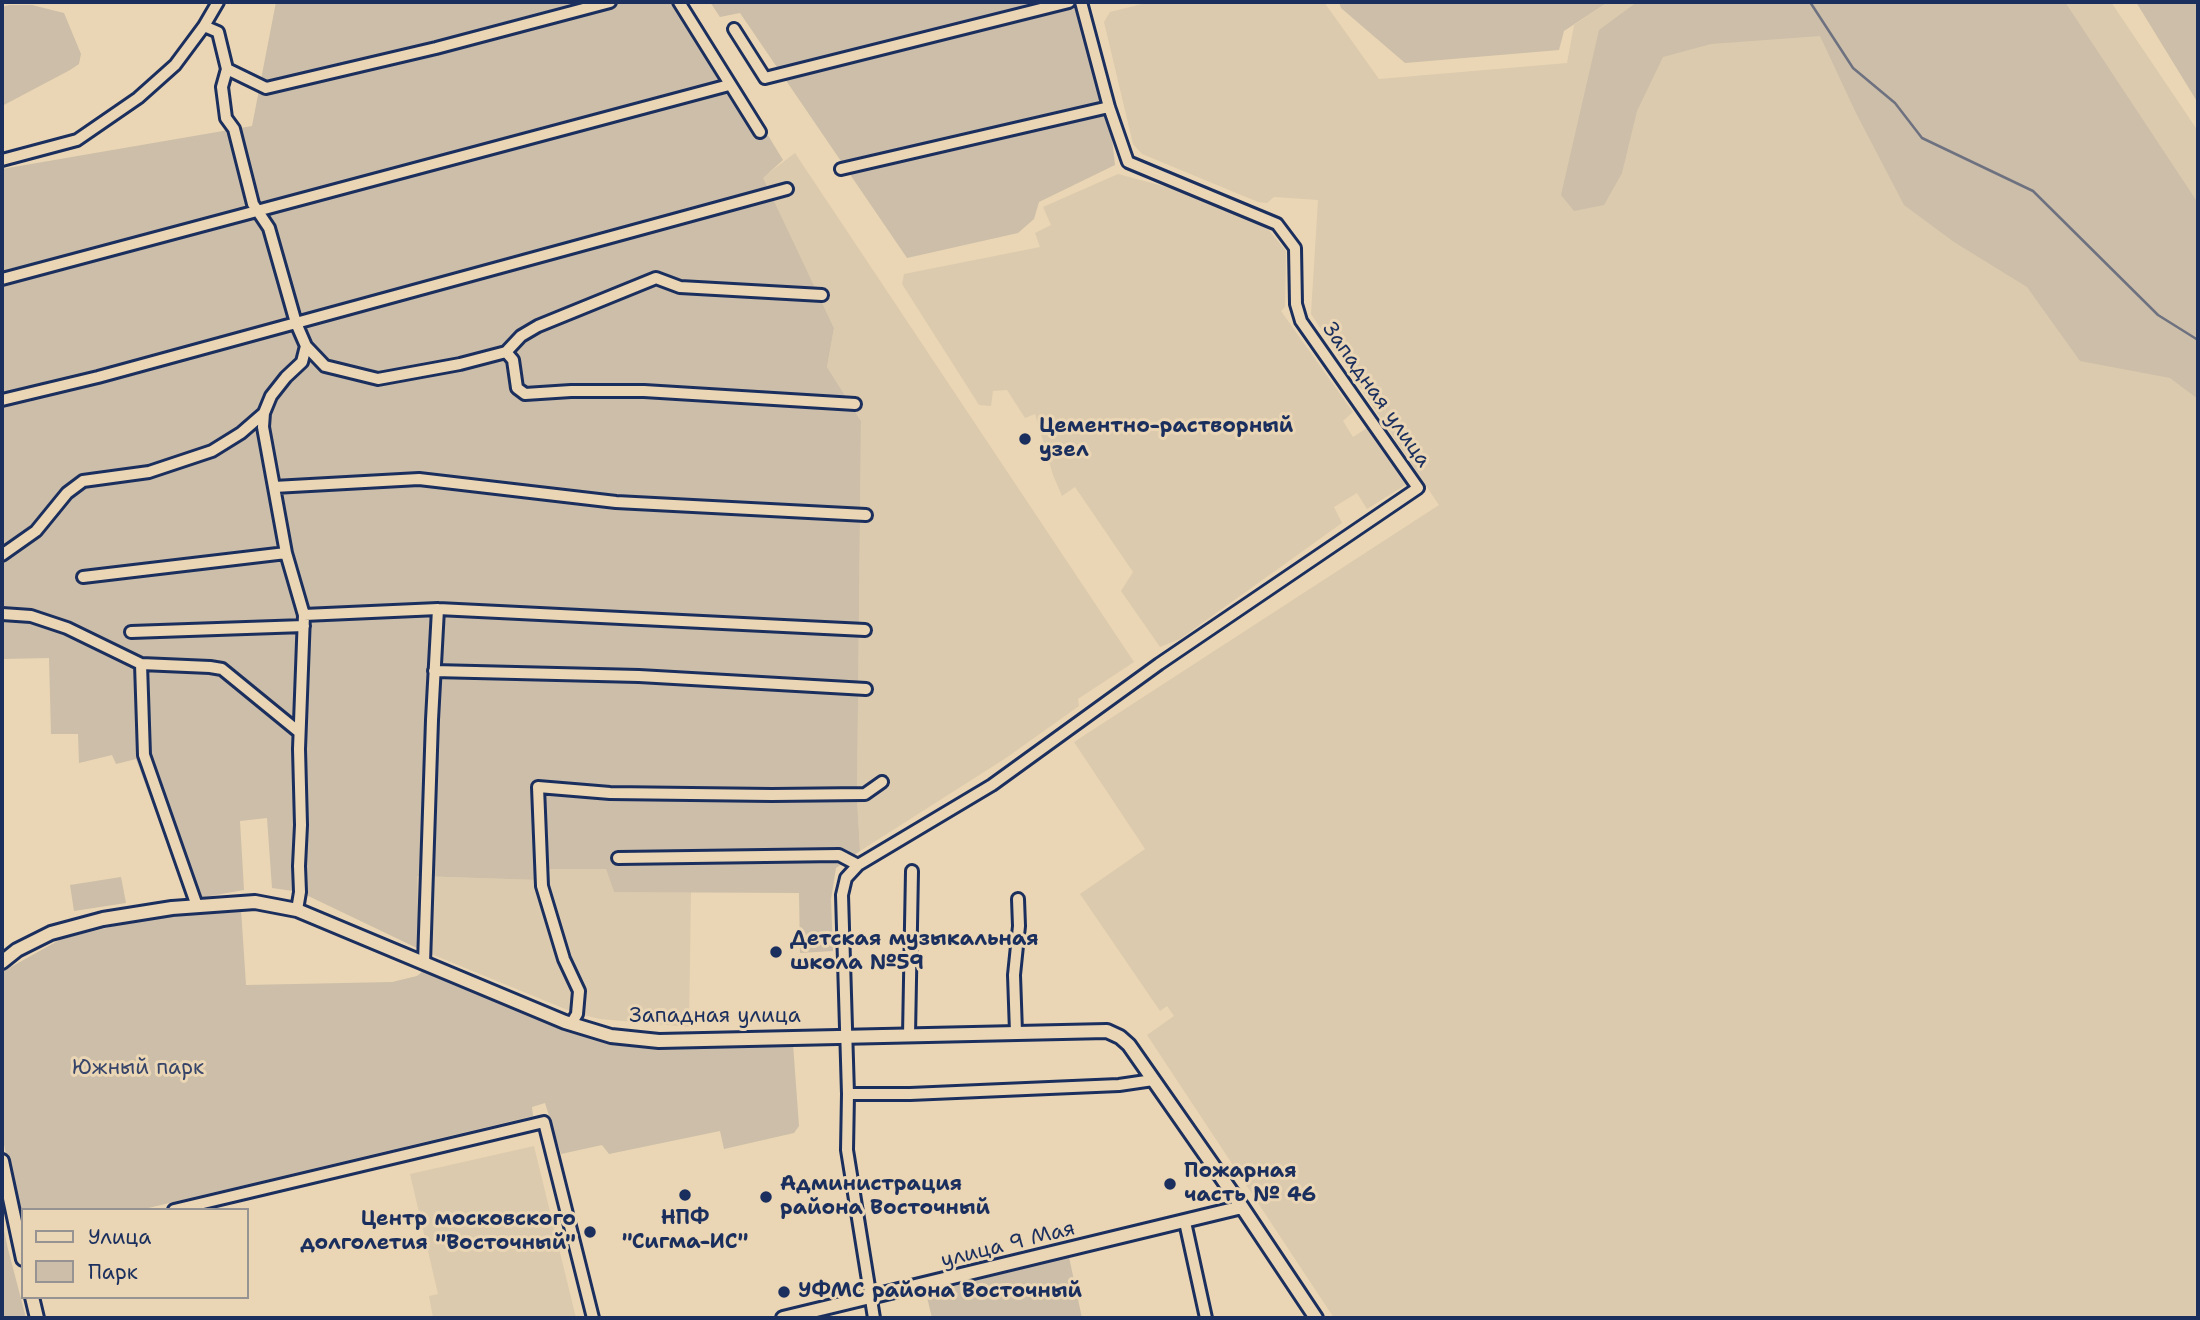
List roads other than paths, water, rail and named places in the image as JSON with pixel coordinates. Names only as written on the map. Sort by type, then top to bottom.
[{"type":"street","points":[[2,160],[77,140],[138,98],[175,65],[218,2]]},
{"type":"street","points":[[227,69],[266,88],[436,48],[610,2]]},
{"type":"street","points":[[679,2],[760,132]]},
{"type":"street","points":[[734,29],[765,78],[1069,2]]},
{"type":"street","name":"Западная улица","points":[[858,865],[992,785],[1159,664],[1418,488],[1301,321],[1296,304],[1295,248],[1277,224],[1128,162],[1109,107],[1081,2]]},
{"type":"street","points":[[204,26],[218,32],[227,69],[222,87],[226,118],[234,128],[253,204],[269,228],[296,323],[306,346],[325,366],[378,379],[460,364],[506,352],[521,336],[538,326],[656,278],[680,287],[822,295]]},
{"type":"street","points":[[2,279],[729,85]]},
{"type":"street","points":[[841,169],[1109,107]]},
{"type":"street","points":[[2,400],[99,377],[788,190]]},
{"type":"street","points":[[297,910],[300,892],[299,732],[304,620],[286,553],[263,427],[264,413],[271,396],[302,362],[306,346]]},
{"type":"street","points":[[506,352],[513,360],[517,388],[525,394],[644,391],[855,404]]},
{"type":"street","points":[[2,555],[36,530],[67,493],[83,481],[149,472],[212,451],[241,433],[264,413]]},
{"type":"street","points":[[274,487],[419,479],[616,502],[866,514]]},
{"type":"street","points":[[83,577],[286,553]]},
{"type":"street","points":[[424,963],[438,609]]},
{"type":"street","points":[[131,632],[438,609],[864,630]]},
{"type":"street","points":[[2,614],[31,616],[67,628],[141,664],[222,669],[299,732]]},
{"type":"street","points":[[141,664],[144,755],[197,906]]},
{"type":"street","points":[[434,671],[639,676],[866,690]]},
{"type":"street","points":[[571,1024],[577,1014],[579,991],[564,959],[542,886],[538,787],[610,793],[865,794],[881,782]]},
{"type":"street","points":[[618,858],[839,855],[858,865],[846,878],[842,895],[847,1150],[874,1318]]},
{"type":"street","points":[[909,1035],[912,871]]},
{"type":"street","points":[[1016,1032],[1014,975],[1019,926],[1018,899]]},
{"type":"street","name":"Западная улица","points":[[2,962],[17,950],[51,933],[75,926],[143,912],[255,902],[297,910],[571,1024],[611,1036],[659,1041],[1107,1031],[1129,1045],[1316,1318]]},
{"type":"street","points":[[848,1094],[1119,1086],[1153,1080]]},
{"type":"street","points":[[182,1208],[544,1122],[593,1318]]},
{"type":"street","points":[[2,1161],[21,1246]]},
{"type":"street","name":"улица 9 Мая","points":[[783,1318],[1242,1207]]},
{"type":"street","points":[[1185,1222],[1206,1318]]},
{"type":"street","points":[[32,1299],[37,1318]]},
{"type":"waterway","points":[[1810,2],[1853,68],[1895,103],[1922,138],[2033,191],[2158,315],[2198,340]]},
{"type":"place","name":"Цементно-растворный узел","points":[[1025,439]]},
{"type":"place","name":"Детская музыкальная школа №59","points":[[776,952]]},
{"type":"place","name":"Пожарная часть № 46","points":[[1170,1184]]},
{"type":"place","name":"НПФ \"Сигма-ИС\"","points":[[685,1195]]},
{"type":"place","name":"Администрация района Восточный","points":[[766,1197]]},
{"type":"place","name":"Центр московского долголетия \"Восточный\"","points":[[590,1232]]},
{"type":"place","name":"УФМС района Восточный","points":[[784,1292]]},
{"type":"park label","name":"Южный парк","points":[[138,1069]]}]
